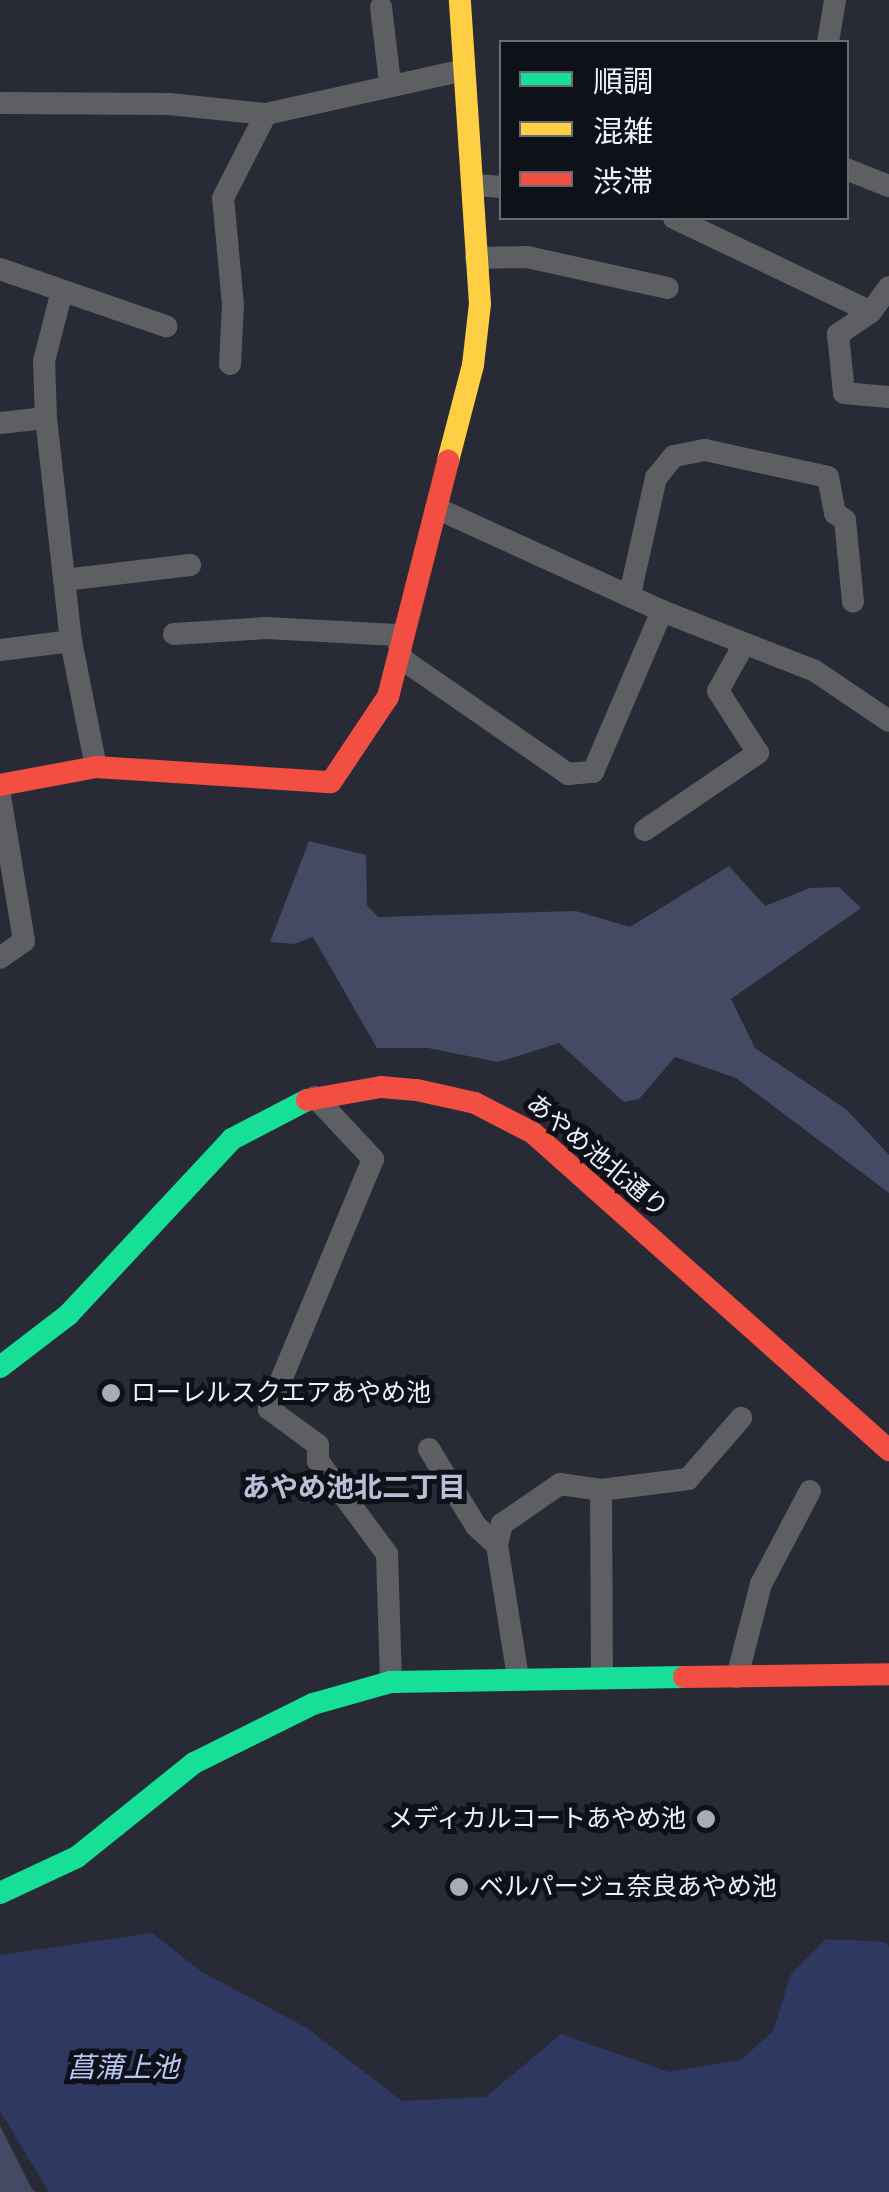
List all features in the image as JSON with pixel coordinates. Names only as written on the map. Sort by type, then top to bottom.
[{"type":"street","points":[[0,785],[96,767],[331,782],[388,697],[402,659],[472,365],[480,304],[460,0]]},
{"type":"street","points":[[828,40],[835,0]]},
{"type":"street","points":[[381,6],[390,82]]},
{"type":"street","points":[[0,102],[170,104],[266,114],[390,82],[464,70]]},
{"type":"street","points":[[230,364],[233,305],[223,198],[266,114]]},
{"type":"street","points":[[849,170],[889,186]]},
{"type":"street","points":[[474,184],[499,188]]},
{"type":"street","points":[[705,223],[871,312]]},
{"type":"street","points":[[476,258],[527,257],[668,288]]},
{"type":"street","points":[[0,269],[166,326]]},
{"type":"street","points":[[889,287],[871,312],[838,334],[844,393],[889,398]]},
{"type":"street","points":[[62,291],[44,361],[46,418],[71,642],[96,767]]},
{"type":"street","points":[[0,423],[46,418]]},
{"type":"street","points":[[630,594],[656,478],[674,456],[705,450],[828,477],[835,513],[844,520],[853,602]]},
{"type":"street","points":[[436,508],[662,611],[815,671],[889,720]]},
{"type":"street","points":[[64,580],[190,565]]},
{"type":"street","points":[[174,634],[266,628],[397,635],[402,659],[568,774],[593,772],[662,611]]},
{"type":"street","points":[[0,650],[71,642]]},
{"type":"street","points":[[645,830],[758,754],[718,690],[744,644]]},
{"type":"street","points":[[0,796],[24,940],[0,958]]},
{"type":"street","name":"あやめ池北通り","points":[[0,1367],[68,1315],[232,1139],[270,1114],[315,1097],[399,1088],[504,1114],[626,1214],[889,1450]]},
{"type":"street","points":[[315,1097],[372,1159],[269,1410],[318,1444],[318,1462],[387,1554],[391,1682]]},
{"type":"street","points":[[518,1677],[497,1544],[502,1524],[560,1484],[602,1490],[688,1479],[741,1418]]},
{"type":"street","points":[[429,1449],[476,1526],[497,1544]]},
{"type":"street","points":[[602,1490],[602,1677]]},
{"type":"street","points":[[737,1677],[761,1584],[810,1490]]},
{"type":"street","points":[[0,1893],[77,1857],[194,1763],[312,1704],[391,1682],[889,1674]]},
{"type":"shaded area","points":[[309,841],[366,855],[367,905],[378,917],[576,911],[630,927],[729,866],[765,906],[810,888],[839,887],[861,908],[731,999],[755,1048],[847,1110],[889,1155],[889,1193],[736,1078],[675,1057],[639,1099],[624,1102],[559,1043],[498,1062],[428,1048],[377,1048],[313,937],[294,944],[270,942]]},
{"type":"shaded area","points":[[0,2126],[32,2189],[36,2192],[0,2192]]},
{"type":"water","name":"菖蒲上池","points":[[152,1933],[202,1972],[307,2028],[402,2101],[486,2097],[561,2034],[669,2072],[741,2060],[773,2031],[791,1974],[826,1939],[884,1942],[889,1947],[889,2192],[49,2192],[0,2111],[0,1955]]},
{"type":"traffic: fast","points":[[0,1367],[68,1315],[232,1139],[307,1100]]},
{"type":"traffic: fast","points":[[0,1893],[77,1857],[194,1763],[313,1704],[391,1682],[684,1677]]},
{"type":"traffic: slow","points":[[448,461],[473,365],[480,304],[460,0]]},
{"type":"traffic: jam","points":[[0,785],[96,767],[331,782],[388,697],[448,461]]},
{"type":"traffic: jam","points":[[307,1100],[381,1087],[417,1090],[475,1103],[533,1133],[889,1450]]},
{"type":"traffic: jam","points":[[684,1677],[889,1674]]},
{"type":"place","name":"ローレルスクエアあやめ池","points":[[111,1393]]},
{"type":"place","name":"メディカルコートあやめ池","points":[[706,1819]]},
{"type":"place","name":"ベルパージュ奈良あやめ池","points":[[459,1887]]},
{"type":"district","name":"あやめ池北二丁目","points":[[354,1488]]}]
